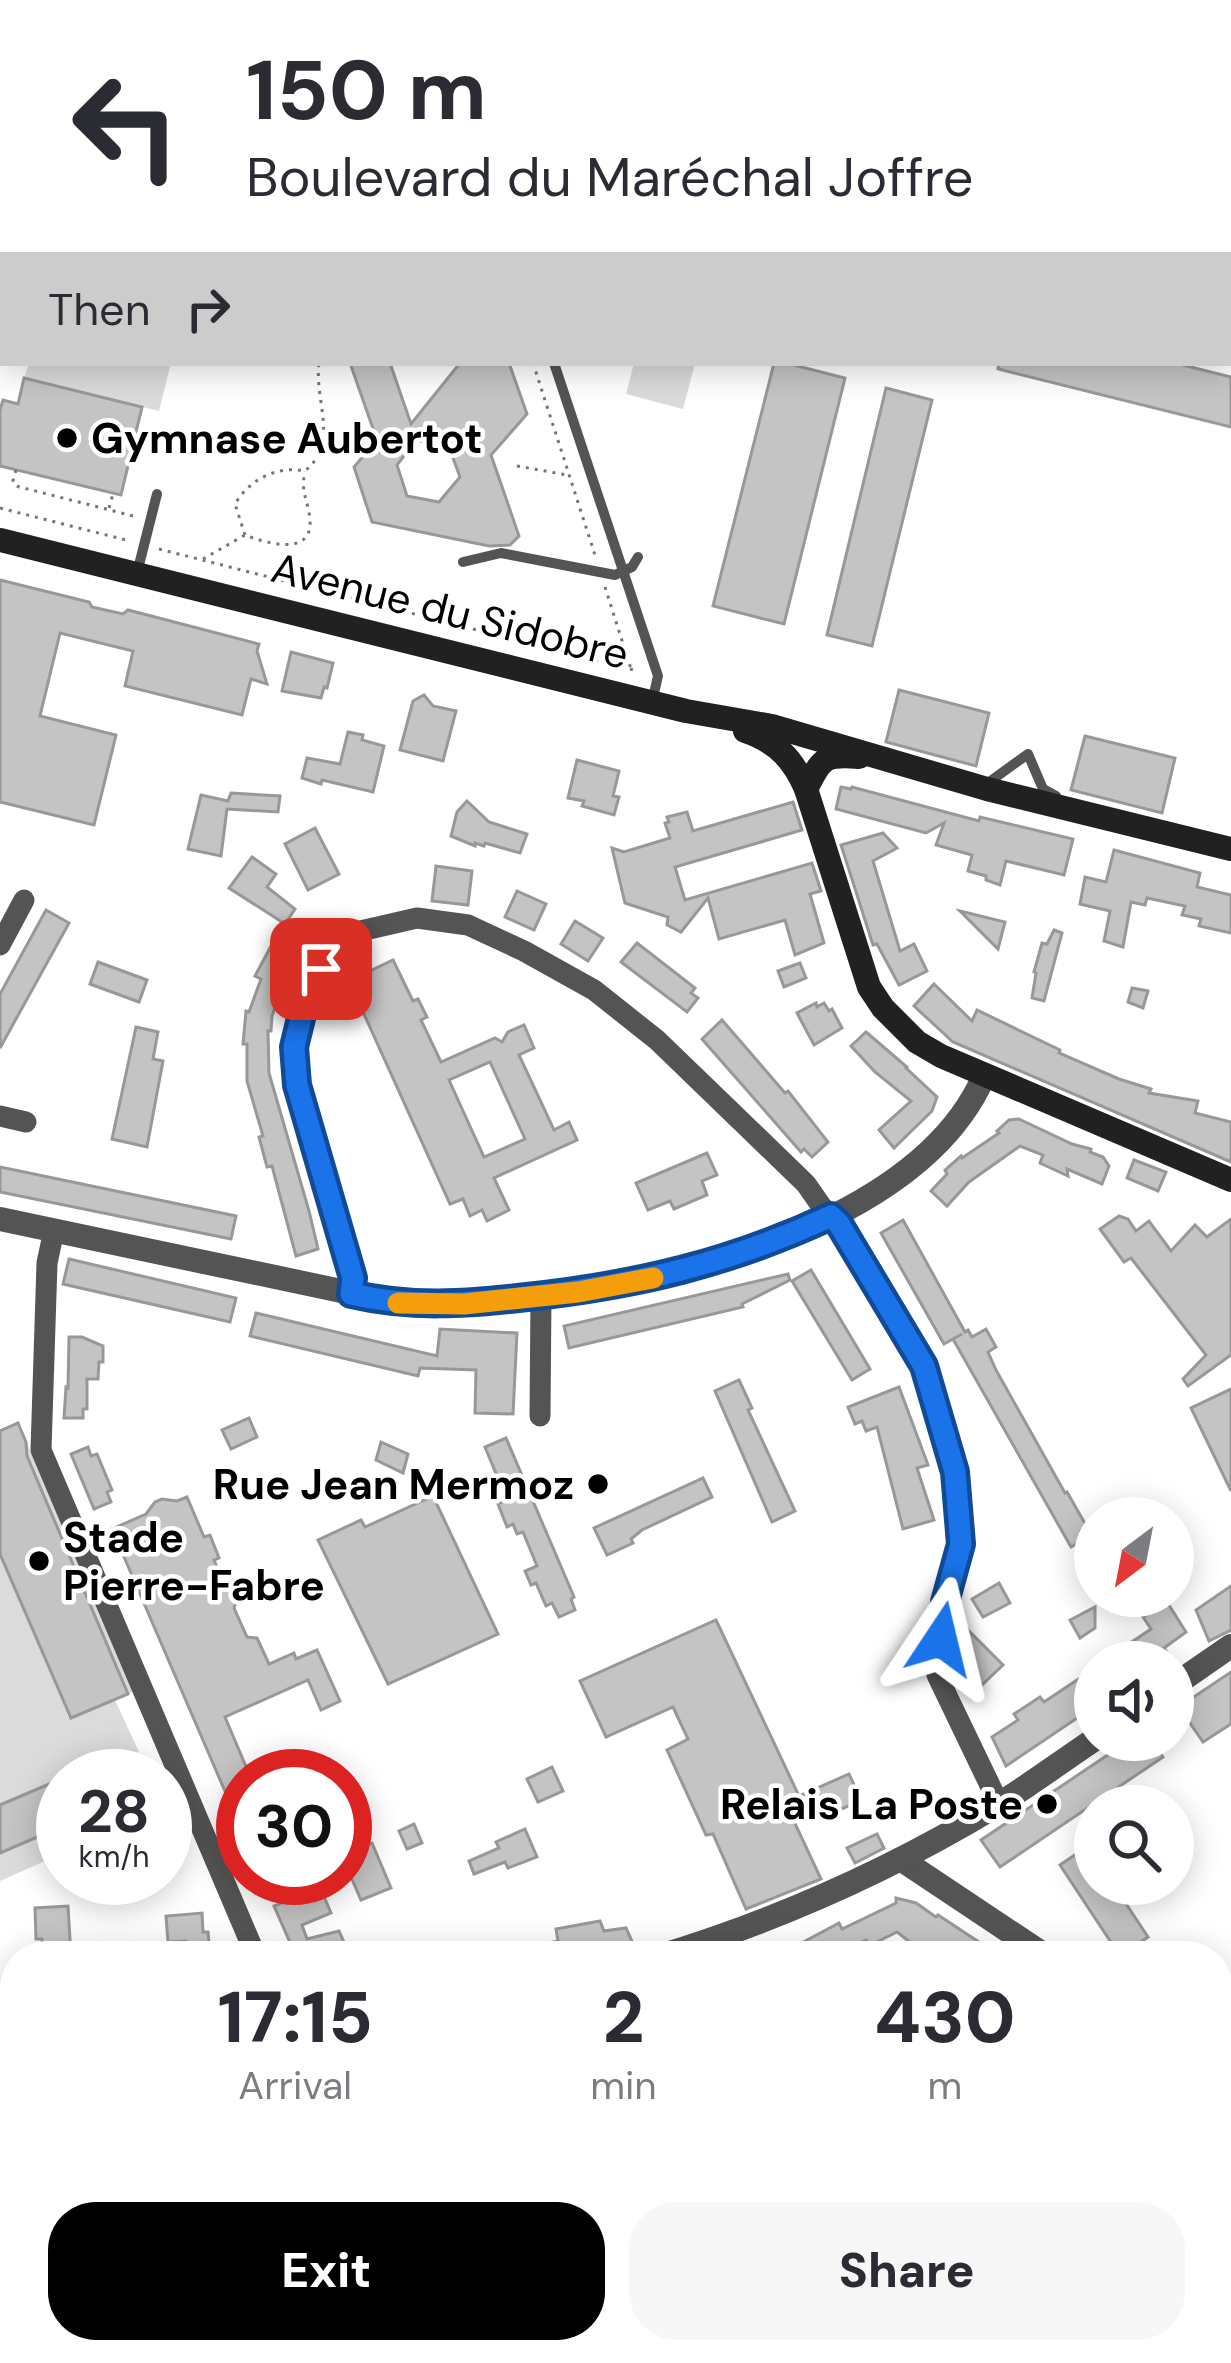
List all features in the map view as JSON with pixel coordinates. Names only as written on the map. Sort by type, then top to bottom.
[{"type":"main road","name":"Avenue du Sidobre","points":[[0,540],[686,711],[789,730],[880,759]]},
{"type":"main road","points":[[686,711],[772,742],[795,765],[869,987],[917,1042],[984,1076],[1231,1180]]},
{"type":"main road","points":[[806,789],[820,762],[834,755],[880,759],[1231,847]]},
{"type":"street","points":[[0,945],[24,900]]},
{"type":"street","points":[[351,1294],[353,1278],[297,1085],[294,1047],[321,969],[356,932],[417,918],[468,925],[594,990],[657,1040],[806,1184],[839,1224],[924,1366],[955,1472],[961,1544],[945,1602],[937,1675],[999,1804]]},
{"type":"street","points":[[0,1219],[398,1303],[434,1305],[615,1286],[763,1245],[831,1216],[895,1180],[959,1116],[984,1076]]},
{"type":"street","points":[[0,1116],[26,1121]]},
{"type":"street","points":[[54,1231],[47,1263],[41,1450],[250,1941]]},
{"type":"street","points":[[540,1416],[541,1295]]},
{"type":"street","points":[[1194,1672],[1231,1646]]},
{"type":"street","points":[[703,1941],[790,1911],[902,1859],[999,1804],[1074,1753]]},
{"type":"street","points":[[936,1841],[942,1886]]},
{"type":"street","points":[[902,1859],[1024,1941]]},
{"type":"lane","points":[[555,366],[658,676],[652,702]]},
{"type":"lane","points":[[592,480],[607,478]]},
{"type":"lane","points":[[137,573],[157,494]]},
{"type":"lane","points":[[464,562],[501,553],[615,575],[632,567],[638,557]]},
{"type":"lane","points":[[979,786],[1028,754],[1043,789],[1052,795],[1218,836],[1231,847]]},
{"type":"path","points":[[202,560],[245,535],[283,545],[306,538],[311,526],[302,490],[305,471],[316,462],[326,431],[319,366]]},
{"type":"path","points":[[534,366],[632,669]]},
{"type":"path","points":[[517,466],[592,480]]},
{"type":"path","points":[[16,470],[16,487],[150,520]]},
{"type":"path","points":[[245,535],[235,504],[238,497],[275,470],[305,471]]},
{"type":"path","points":[[109,509],[113,494]]},
{"type":"path","points":[[0,508],[658,676]]},
{"type":"shaded area","points":[[28,366],[170,366],[159,411],[24,378]]},
{"type":"shaded area","points":[[633,366],[694,366],[683,409],[626,394]]},
{"type":"shaded area","name":"Stade Pierre-Fabre","points":[[18,1423],[135,1691],[115,1700],[138,1749],[36,1749],[36,1865],[0,1881],[0,1431]]},
{"type":"building","points":[[351,366],[391,366],[411,424],[458,366],[510,366],[527,414],[491,455],[519,536],[510,545],[489,546],[372,522],[354,467],[377,440]],"holes":[[[416,440],[449,447],[460,477],[439,502],[407,496],[397,465]]]},
{"type":"building","points":[[773,366],[798,366],[845,378],[784,624],[713,606]]},
{"type":"building","points":[[1187,366],[1231,377],[1231,427],[998,369]]},
{"type":"building","name":"Gymnase Aubertot","points":[[24,378],[142,407],[121,495],[0,466],[0,410],[3,400],[18,404]]},
{"type":"building","points":[[886,388],[932,400],[872,646],[827,635]]},
{"type":"building","points":[[0,580],[89,602],[92,607],[123,614],[128,610],[259,644],[267,684],[251,679],[242,715],[125,686],[133,651],[60,633],[40,716],[116,735],[94,825],[0,802]]},
{"type":"building","points":[[291,652],[333,663],[321,698],[282,691]]},
{"type":"building","points":[[899,690],[989,713],[976,766],[886,742]]},
{"type":"building","points":[[424,695],[433,706],[456,711],[443,761],[400,750],[413,701]]},
{"type":"building","points":[[348,732],[384,746],[373,792],[302,778],[307,758],[340,764]]},
{"type":"building","points":[[1085,736],[1175,758],[1162,813],[1071,790]]},
{"type":"building","points":[[577,760],[619,771],[614,815],[568,798]]},
{"type":"building","points":[[841,787],[1073,839],[1064,875],[1006,861],[1000,885],[986,880],[968,871],[972,855],[936,845],[944,823],[926,833],[836,809]]},
{"type":"building","points":[[231,793],[280,796],[278,812],[227,809],[221,856],[188,849],[201,795],[228,801]]},
{"type":"building","points":[[467,801],[489,822],[527,834],[520,853],[485,843],[475,846],[451,836],[457,812]]},
{"type":"building","points":[[793,802],[802,830],[675,867],[685,900],[812,863],[821,891],[810,894],[824,943],[795,955],[785,920],[719,939],[708,898],[681,932],[667,925],[668,917],[625,903],[612,848],[624,852],[670,838],[667,817],[687,812],[693,831]]},
{"type":"building","points":[[315,828],[339,874],[308,890],[285,844]]},
{"type":"building","points":[[883,833],[897,848],[873,861],[900,951],[914,944],[927,971],[899,985],[877,944],[873,945],[841,845]]},
{"type":"building","points":[[1114,850],[1200,873],[1197,887],[1231,895],[1231,933],[1199,926],[1201,919],[1182,915],[1185,906],[1147,898],[1145,905],[1131,902],[1123,947],[1104,941],[1110,911],[1080,904],[1085,877],[1106,882]]},
{"type":"building","points":[[252,857],[276,874],[267,887],[295,909],[285,924],[229,888]]},
{"type":"building","points":[[436,866],[472,871],[468,905],[432,901]]},
{"type":"building","points":[[517,891],[546,904],[534,930],[505,917]]},
{"type":"building","points":[[46,910],[69,923],[0,1048],[0,994]]},
{"type":"building","points":[[960,911],[1005,922],[998,949]]},
{"type":"building","points":[[575,921],[603,938],[588,961],[561,944]]},
{"type":"building","points":[[1054,930],[1062,933],[1044,1001],[1032,998],[1034,972],[1042,943],[1047,944]]},
{"type":"building","points":[[637,943],[695,988],[691,993],[698,998],[687,1012],[621,962]]},
{"type":"building","points":[[271,946],[297,959],[268,1031],[269,1073],[318,1249],[296,1256],[272,1166],[267,1167],[259,1137],[263,1136],[247,1081],[247,1044],[243,1044],[246,1011],[261,979],[255,976]]},
{"type":"building","points":[[393,960],[413,1001],[418,999],[427,1017],[421,1020],[441,1062],[495,1038],[502,1042],[508,1032],[524,1025],[534,1048],[519,1055],[554,1130],[569,1122],[577,1140],[494,1178],[509,1210],[487,1221],[482,1210],[470,1216],[463,1199],[450,1204],[349,981]],"holes":[[[490,1062],[525,1139],[484,1157],[449,1080]]]},
{"type":"building","points":[[98,962],[147,980],[139,1002],[90,984]]},
{"type":"building","points":[[800,963],[806,978],[784,987],[778,971]]},
{"type":"building","points":[[934,984],[972,1021],[977,1010],[1059,1053],[1151,1089],[1149,1093],[1198,1101],[1195,1113],[1231,1122],[1231,1162],[953,1042],[914,1006]]},
{"type":"building","points":[[1132,988],[1148,991],[1143,1008],[1128,1002]]},
{"type":"building","points":[[816,1003],[832,1009],[842,1028],[814,1045],[797,1013]]},
{"type":"building","points":[[722,1020],[828,1142],[812,1157],[804,1149],[801,1152],[702,1039]]},
{"type":"building","points":[[136,1027],[158,1032],[153,1059],[163,1061],[147,1147],[112,1139]]},
{"type":"building","points":[[866,1032],[937,1097],[932,1111],[894,1148],[879,1130],[911,1101],[851,1046]]},
{"type":"building","points":[[1019,1119],[1103,1157],[1109,1166],[1102,1184],[1067,1169],[1068,1176],[1040,1163],[1043,1155],[1020,1146],[969,1182],[947,1206],[931,1191],[961,1156],[999,1133],[1009,1120]]},
{"type":"building","points":[[707,1153],[717,1175],[702,1181],[707,1195],[674,1209],[670,1201],[648,1210],[636,1183]]},
{"type":"building","points":[[1134,1160],[1166,1172],[1158,1191],[1127,1178]]},
{"type":"building","points":[[0,1167],[236,1216],[231,1239],[0,1192]]},
{"type":"building","points":[[1119,1216],[1128,1219],[1136,1231],[1149,1221],[1171,1251],[1195,1225],[1207,1237],[1231,1219],[1231,1355],[1188,1386],[1183,1379],[1206,1355],[1131,1258],[1124,1262],[1100,1229]]},
{"type":"building","points":[[903,1220],[965,1332],[972,1337],[986,1329],[996,1347],[988,1352],[996,1370],[1074,1504],[1074,1545],[953,1339],[944,1344],[881,1233]]},
{"type":"building","points":[[69,1259],[236,1298],[230,1322],[63,1284]]},
{"type":"building","points":[[811,1270],[870,1369],[852,1380],[792,1281]]},
{"type":"building","points":[[788,1274],[790,1280],[743,1307],[569,1348],[564,1326]]},
{"type":"building","points":[[256,1313],[437,1356],[440,1329],[517,1333],[513,1414],[475,1413],[476,1370],[420,1368],[418,1376],[250,1336]]},
{"type":"building","points":[[69,1337],[103,1346],[98,1379],[87,1379],[83,1418],[64,1418]]},
{"type":"building","points":[[739,1380],[795,1511],[772,1522],[715,1391]]},
{"type":"building","points":[[899,1387],[928,1465],[917,1468],[934,1520],[903,1529],[877,1427],[866,1431],[862,1421],[855,1424],[848,1407]]},
{"type":"building","points":[[1231,1389],[1231,1491],[1191,1408]]},
{"type":"building","points":[[249,1418],[257,1437],[231,1449],[222,1430]]},
{"type":"building","points":[[18,1423],[27,1456],[128,1694],[71,1718],[0,1554],[0,1431]]},
{"type":"building","points":[[506,1438],[574,1597],[575,1610],[559,1617],[552,1603],[546,1606],[536,1583],[531,1585],[525,1571],[537,1566],[523,1532],[517,1534],[513,1524],[507,1527],[498,1504],[507,1500],[485,1447]]},
{"type":"building","points":[[381,1442],[408,1454],[403,1473],[376,1460]]},
{"type":"building","points":[[88,1447],[91,1456],[97,1454],[112,1490],[107,1492],[111,1502],[94,1509],[71,1454]]},
{"type":"building","points":[[703,1478],[712,1497],[642,1530],[631,1539],[633,1543],[607,1555],[594,1528]]},
{"type":"building","points":[[433,1496],[498,1634],[388,1684],[318,1540],[361,1520],[365,1527]]},
{"type":"building","points":[[187,1497],[204,1537],[210,1535],[224,1584],[235,1589],[238,1597],[234,1608],[247,1637],[257,1638],[269,1664],[317,1650],[340,1701],[321,1710],[308,1680],[225,1717],[239,1749],[216,1749],[216,1770],[112,1529],[146,1514],[155,1502]]},
{"type":"building","points":[[999,1583],[1010,1603],[983,1617],[972,1599]]},
{"type":"building","points":[[1231,1586],[1231,1630],[1209,1641],[1196,1610]]},
{"type":"building","points":[[1095,1617],[1095,1628],[1080,1638],[1070,1620]]},
{"type":"building","points":[[1143,1617],[1176,1617],[1186,1632],[1174,1641],[1133,1641],[1151,1629]]},
{"type":"building","points":[[716,1620],[799,1796],[849,1774],[861,1800],[831,1814],[824,1801],[791,1815],[821,1879],[746,1909],[713,1834],[706,1835],[667,1750],[688,1739],[673,1707],[606,1737],[580,1681]]},
{"type":"building","points":[[960,1622],[1003,1665],[982,1685],[963,1665],[971,1657]]},
{"type":"building","points":[[1231,1672],[1231,1724],[1203,1742],[1194,1729],[1194,1697]]},
{"type":"building","points":[[1074,1682],[1074,1720],[1006,1766],[992,1737],[1018,1720],[1014,1714],[1040,1697],[1044,1702]]},
{"type":"building","points":[[1099,1761],[1157,1761],[1122,1785],[1074,1785],[1074,1817],[1000,1867],[981,1840]]},
{"type":"building","points":[[552,1767],[563,1791],[538,1802],[527,1779]]},
{"type":"building","points":[[36,1790],[36,1838],[0,1853],[0,1805]]},
{"type":"building","points":[[414,1824],[422,1843],[407,1849],[399,1831]]},
{"type":"building","points":[[525,1829],[537,1857],[474,1874],[469,1861]]},
{"type":"building","points":[[877,1834],[884,1848],[855,1863],[847,1848]]},
{"type":"building","points":[[372,1843],[391,1888],[372,1896]]},
{"type":"building","points":[[1074,1856],[1074,1886],[1060,1865]]},
{"type":"building","points":[[896,1898],[916,1903],[977,1941],[909,1941],[897,1932],[879,1941],[805,1941],[839,1923],[842,1929],[896,1903]]},
{"type":"building","points":[[276,1905],[328,1905],[331,1913],[302,1925],[307,1939],[339,1931],[343,1941],[289,1941]]},
{"type":"building","points":[[1086,1905],[1127,1905],[1148,1937],[1110,1941]]},
{"type":"building","points":[[68,1906],[70,1941],[36,1939],[35,1908]]},
{"type":"building","points":[[202,1913],[209,1941],[168,1941],[166,1916]]},
{"type":"building","points":[[600,1921],[604,1931],[626,1928],[632,1941],[558,1941],[556,1929]]},
{"type":"slow traffic","points":[[398,1303],[464,1304],[578,1292],[653,1278]]},
{"type":"place","name":"Gymnase Aubertot","points":[[67,438]]},
{"type":"place","name":"Rue Jean Mermoz","points":[[598,1484]]},
{"type":"place","name":"Stade Pierre-Fabre","points":[[39,1561]]},
{"type":"place","name":"Relais La Poste","points":[[1047,1804]]},
{"type":"route","points":[[321,969],[294,1047],[297,1085],[353,1278],[351,1294],[434,1305],[578,1292],[724,1259],[831,1216],[839,1224],[924,1366],[955,1472],[961,1544],[945,1602],[941,1639]]}]
